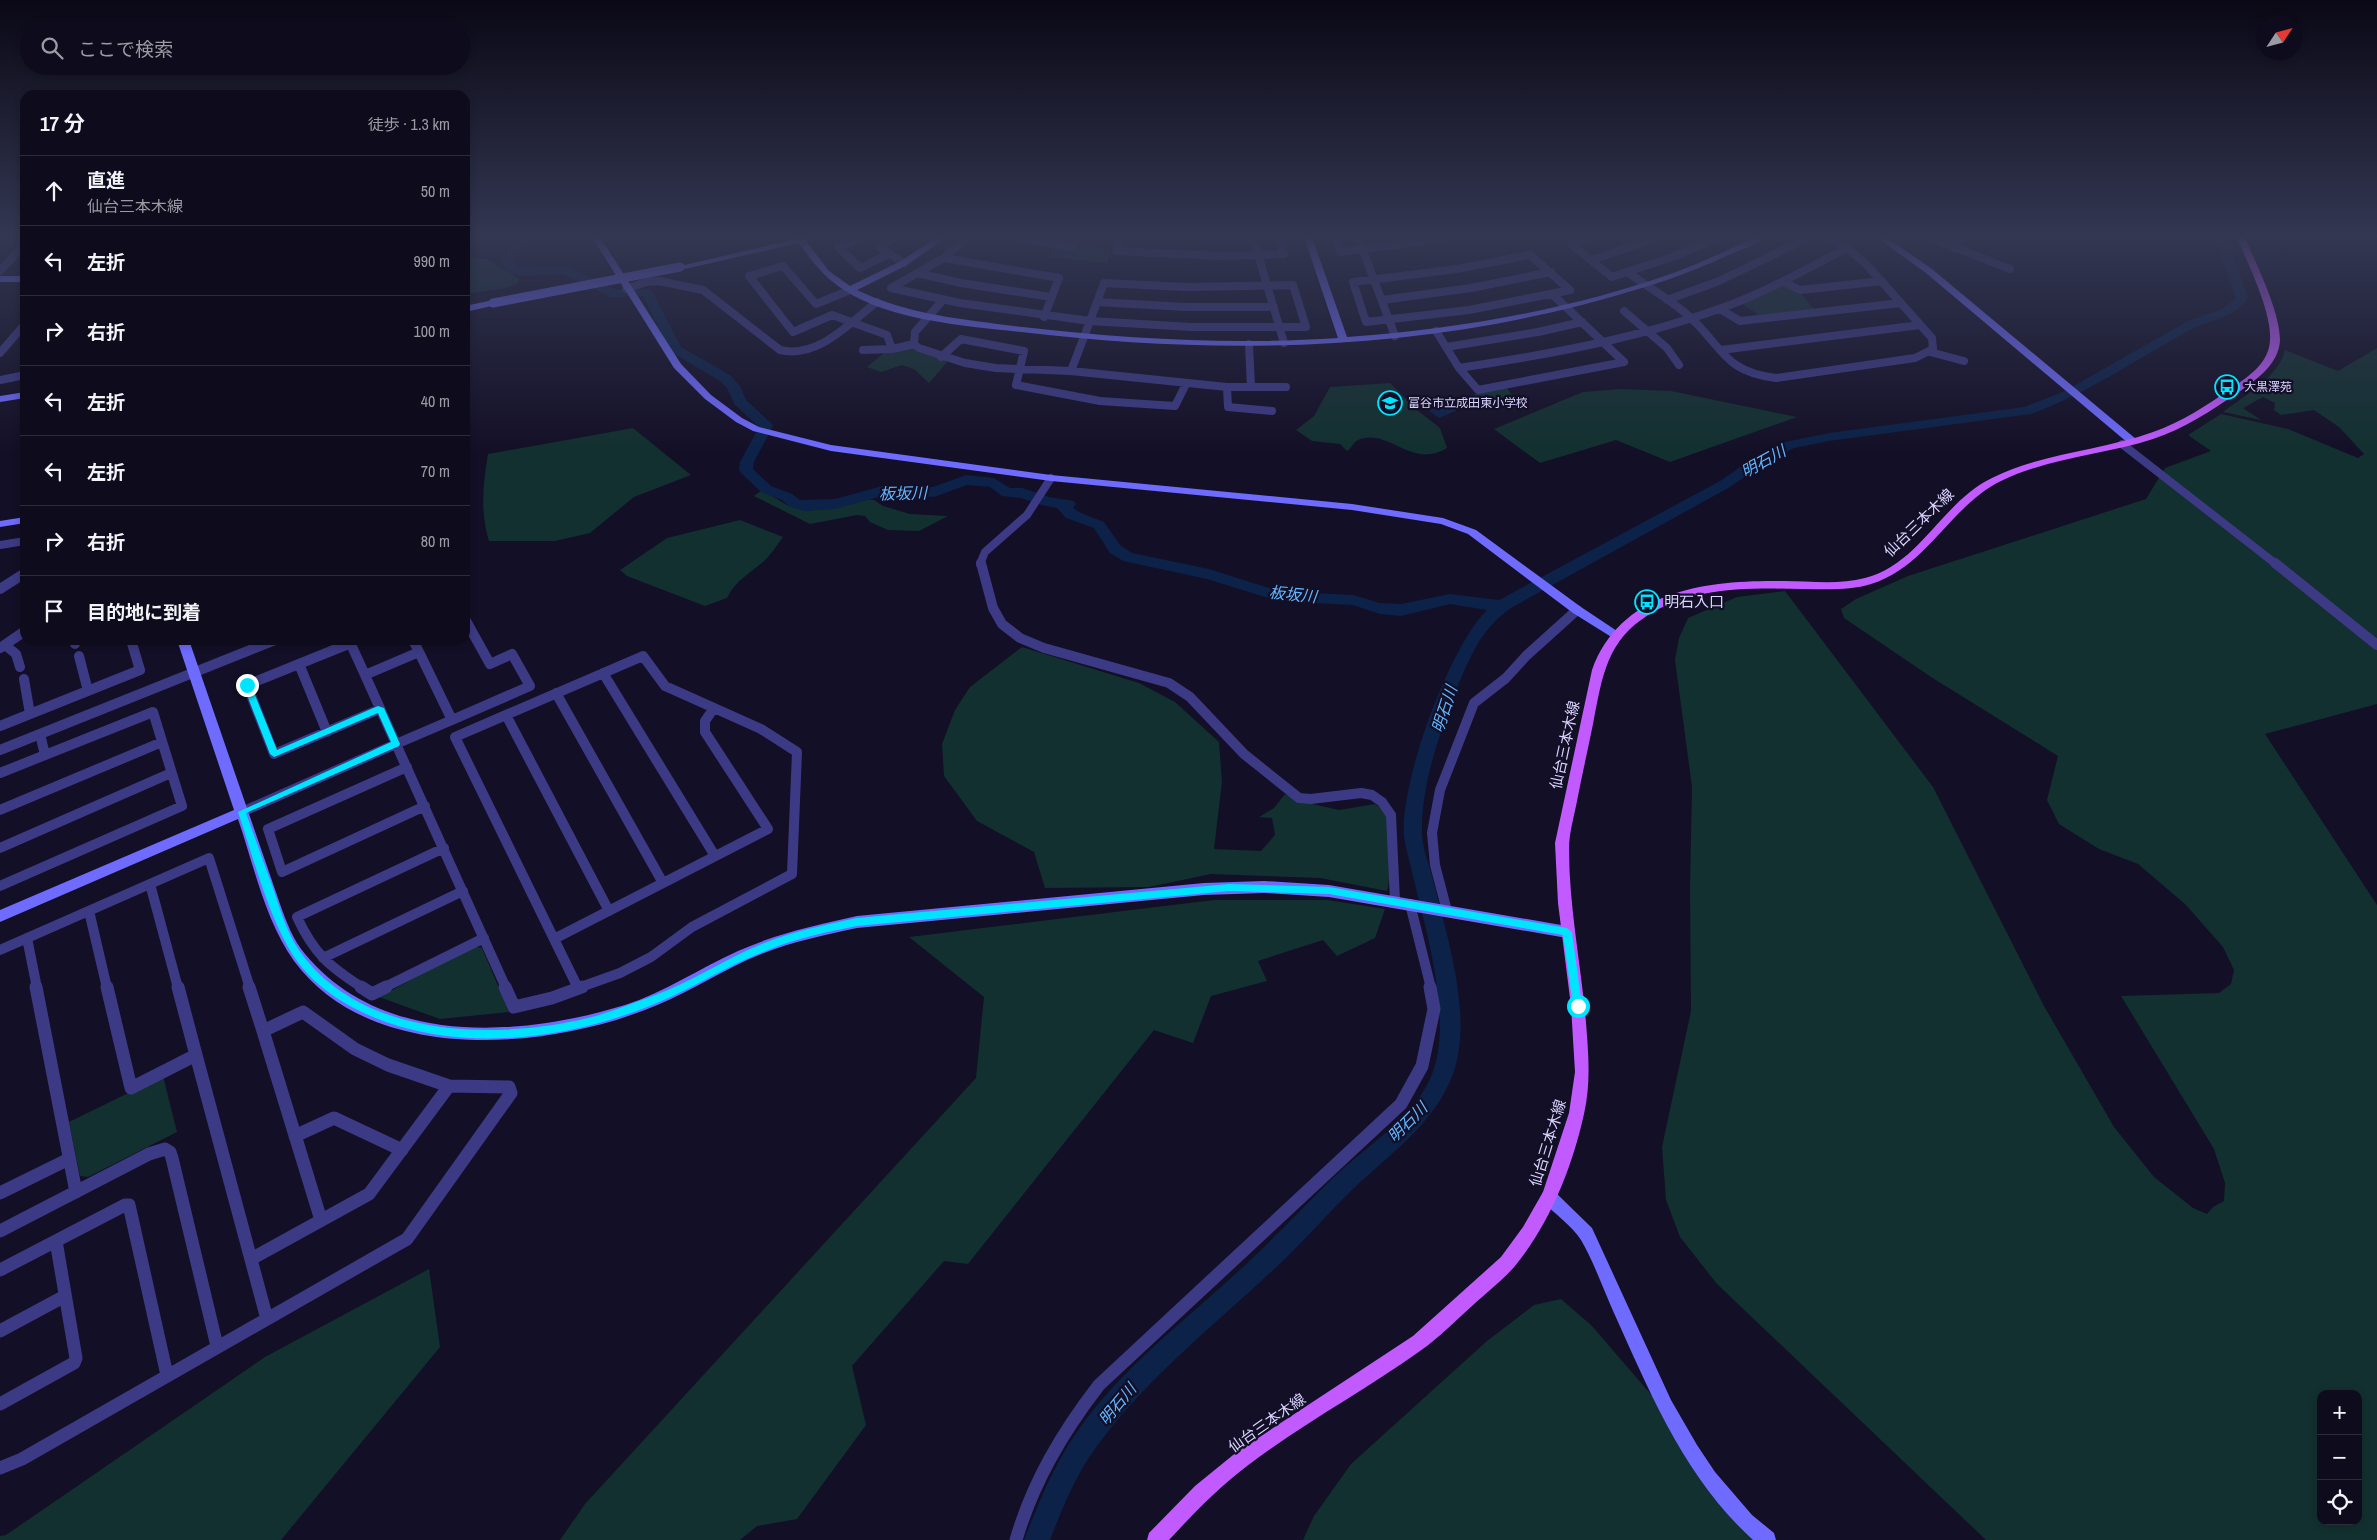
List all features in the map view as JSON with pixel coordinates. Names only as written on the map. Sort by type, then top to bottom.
[{"type":"main road","name":"仙台三本木線","points":[[1156,1540],[1201,1492],[1244,1456],[1419,1342],[1442,1323],[1507,1263],[1529,1233],[1549,1197],[1560,1169],[1577,1113],[1582,1072],[1578,1006],[1567,932],[1562,843],[1598,670],[1606,651],[1617,635],[1645,611],[1688,592],[1751,584],[1853,584],[1885,575],[1906,561],[1975,492],[1994,481],[2030,467],[2161,433],[2194,417],[2258,374],[2270,360],[2275,341],[2274,331],[2266,309]]},
{"type":"street","points":[[640,309],[677,366],[708,397],[739,420],[771,434],[840,449],[1051,478],[1352,508],[1443,522],[1472,532],[1577,610],[1617,635]]},
{"type":"street","points":[[727,309],[780,350],[793,353],[808,351],[819,346],[868,309]]},
{"type":"street","points":[[775,309],[793,332],[832,315],[887,335],[892,349]]},
{"type":"street","points":[[904,309],[929,315],[1082,338],[1169,343],[1250,344],[1395,336],[1436,331],[1557,309]]},
{"type":"street","points":[[914,344],[915,332],[935,309]]},
{"type":"street","points":[[992,309],[1089,322],[1180,328],[1306,327],[1300,309]]},
{"type":"street","points":[[1044,317],[1047,309]]},
{"type":"street","points":[[1071,372],[1094,309]]},
{"type":"street","points":[[1274,309],[1284,343]]},
{"type":"street","points":[[1332,309],[1343,340]]},
{"type":"street","points":[[1362,309],[1366,322],[1469,309]]},
{"type":"street","points":[[1386,309],[1395,336]]},
{"type":"street","points":[[1436,331],[1459,368],[1478,390],[1523,383],[1624,362],[1569,309]]},
{"type":"street","points":[[1679,309],[1691,318],[1722,350],[1733,365],[1759,376],[1776,378],[1915,358],[1930,352],[1964,361]]},
{"type":"street","points":[[1459,368],[1555,352],[1647,330],[1720,309],[1740,321],[1849,309]]},
{"type":"street","points":[[1906,309],[1932,338],[1933,349],[1930,352]]},
{"type":"street","points":[[1973,309],[2069,389],[2127,443],[2377,645]]},
{"type":"street","points":[[1624,311],[1667,348],[1679,364]]},
{"type":"street","points":[[1446,347],[1538,332],[1582,322]]},
{"type":"street","points":[[1722,350],[1920,324]]},
{"type":"street","points":[[0,353],[20,330]]},
{"type":"street","points":[[941,357],[961,339],[1024,351],[1016,385],[1100,401],[1175,406],[1186,384]]},
{"type":"street","points":[[0,340],[11,340]]},
{"type":"street","points":[[863,350],[892,349],[914,344]]},
{"type":"street","points":[[914,344],[941,357],[965,363],[1020,370],[1071,372],[1228,387],[1286,387]]},
{"type":"street","points":[[1250,344],[1251,387]]},
{"type":"street","points":[[0,380],[20,375]]},
{"type":"street","points":[[1228,387],[1228,407],[1272,411]]},
{"type":"street","points":[[0,394],[20,391]]},
{"type":"street","points":[[0,399],[20,396]]},
{"type":"street","points":[[1051,478],[1027,515],[984,552],[980,564],[993,608],[1002,624],[1020,638],[1044,648],[1169,683],[1190,697],[1244,754],[1299,798],[1309,799],[1350,792],[1365,793],[1374,797],[1384,805],[1391,815],[1394,901]]},
{"type":"street","points":[[0,524],[20,521]]},
{"type":"street","points":[[0,545],[20,542]]},
{"type":"street","points":[[0,589],[20,576]]},
{"type":"street","points":[[1445,911],[1435,865],[1432,833],[1440,790],[1474,703],[1506,678],[1577,610]]},
{"type":"street","points":[[470,628],[490,664],[512,654],[538,701]]},
{"type":"street","points":[[2,647],[20,635]]},
{"type":"street","points":[[0,726],[140,670],[132,645]]},
{"type":"street","points":[[185,645],[242,812],[290,943],[314,975],[354,1004],[384,1018],[416,1027],[449,1033],[520,1033],[588,1022],[654,1000],[765,947],[808,932],[857,922],[1229,888],[1304,889],[1394,901],[1567,932]]},
{"type":"street","points":[[0,750],[262,645]]},
{"type":"street","points":[[341,645],[247,685],[274,754],[380,708]]},
{"type":"street","points":[[352,645],[514,1007],[552,998],[620,973],[651,957],[692,927],[792,874],[797,752],[761,728],[665,686],[643,656],[455,737],[578,988]]},
{"type":"street","points":[[415,645],[452,720]]},
{"type":"street","points":[[2,647],[16,654],[20,667]]},
{"type":"street","points":[[365,675],[418,652]]},
{"type":"street","points":[[79,656],[88,691]]},
{"type":"street","points":[[299,664],[327,732]]},
{"type":"street","points":[[603,673],[715,856]]},
{"type":"street","points":[[24,679],[30,714]]},
{"type":"street","points":[[0,916],[530,686]]},
{"type":"street","points":[[556,694],[663,883]]},
{"type":"street","points":[[554,939],[768,829],[705,732],[705,721],[714,708]]},
{"type":"street","points":[[0,773],[153,712],[182,806],[0,886]]},
{"type":"street","points":[[506,715],[609,911]]},
{"type":"street","points":[[40,734],[45,755]]},
{"type":"street","points":[[0,810],[162,742]]},
{"type":"street","points":[[407,767],[268,828],[282,872],[425,806]]},
{"type":"street","points":[[0,848],[172,774]]},
{"type":"street","points":[[444,848],[297,917],[308,941],[323,958],[351,981],[372,994],[484,938]]},
{"type":"street","points":[[0,950],[209,858],[321,1220]]},
{"type":"street","points":[[150,884],[266,1319]]},
{"type":"street","points":[[323,958],[463,891]]},
{"type":"street","points":[[1016,1540],[1022,1518],[1047,1458],[1070,1421],[1099,1385],[1401,1104],[1422,1066],[1434,1009],[1412,904]]},
{"type":"street","points":[[89,911],[131,1088],[196,1056]]},
{"type":"street","points":[[27,938],[76,1192]]},
{"type":"street","points":[[0,1468],[16,1462],[407,1239],[511,1093],[509,1087],[449,1086],[376,1060],[355,1049],[303,1012],[263,1031]]},
{"type":"street","points":[[251,1259],[369,1194],[449,1086]]},
{"type":"street","points":[[295,1136],[334,1118],[402,1150]]},
{"type":"street","points":[[0,1231],[158,1150],[165,1149],[170,1152],[218,1346]]},
{"type":"street","points":[[0,1193],[69,1159]]},
{"type":"street","points":[[1549,1197],[1586,1234],[1665,1406],[1691,1451],[1715,1485],[1746,1521],[1767,1540]]},
{"type":"street","points":[[0,1270],[128,1205],[167,1375]]},
{"type":"street","points":[[0,1404],[74,1363],[76,1358],[56,1241]]},
{"type":"street","points":[[0,1331],[66,1296]]},
{"type":"green space","points":[[1750,309],[1814,309],[1816,311],[1762,317]]},
{"type":"green space","points":[[913,347],[948,361],[929,383],[914,369],[902,365],[881,372],[867,367],[885,352]]},
{"type":"green space","points":[[2377,348],[2377,704],[2265,734],[2377,905],[2377,1540],[1986,1540],[1717,1284],[1680,1237],[1666,1200],[1662,1147],[1691,1011],[1690,888],[1692,787],[1675,660],[1679,638],[1688,618],[1737,597],[1785,591],[1933,787],[2044,1006],[2114,1127],[2154,1177],[2193,1208],[2207,1214],[2213,1207],[2224,1201],[2225,1183],[2214,1149],[2121,996],[2219,993],[2231,984],[2234,970],[2223,947],[2185,904],[2138,864],[2099,849],[2059,824],[2047,800],[2058,756],[1931,677],[1844,618],[1841,609],[1856,599],[1908,576],[2146,499],[2165,468],[2211,451],[2188,435],[2221,414],[2288,429],[2358,458],[2364,454],[2339,427],[2314,410],[2281,415],[2274,410],[2275,403],[2263,397],[2243,408],[2261,420],[2223,412],[2260,385],[2276,369],[2285,350],[2338,371]]},
{"type":"green space","points":[[1390,383],[1417,410],[1440,428],[1447,448],[1434,453],[1422,454],[1411,452],[1380,439],[1369,438],[1356,441],[1347,451],[1340,444],[1312,441],[1296,430],[1314,416],[1330,387]]},
{"type":"green space","points":[[1507,388],[1518,404],[1482,410],[1465,400],[1479,392]]},
{"type":"green space","points":[[1621,389],[1671,391],[1797,417],[1670,462],[1616,440],[1540,463],[1494,429],[1583,392]]},
{"type":"green space","points":[[633,428],[691,475],[634,497],[590,533],[555,541],[489,541],[483,508],[488,454]]},
{"type":"green space","points":[[762,490],[787,505],[807,511],[864,499],[874,500],[883,506],[910,514],[948,516],[919,531],[888,530],[870,522],[865,516],[857,515],[810,524],[754,496]]},
{"type":"green space","points":[[740,520],[783,537],[763,562],[738,582],[727,598],[705,606],[627,576],[620,570],[667,538]]},
{"type":"green space","points":[[1022,647],[1139,683],[1175,702],[1219,742],[1222,782],[1214,849],[1261,851],[1275,835],[1272,818],[1259,817],[1274,808],[1285,794],[1299,801],[1339,810],[1375,804],[1385,810],[1389,851],[1389,884],[1387,891],[1320,878],[1211,874],[1149,887],[1045,888],[1034,852],[977,821],[944,776],[942,744],[955,710],[970,687]]},
{"type":"green space","points":[[1214,900],[1328,900],[1385,909],[1375,938],[1337,956],[1323,940],[1258,961],[1267,981],[1211,996],[1193,1043],[1154,1030],[968,1264],[944,1261],[852,1366],[866,1425],[797,1519],[757,1526],[740,1540],[560,1540],[585,1504],[976,1078],[984,997],[909,937]]},
{"type":"green space","points":[[474,946],[482,948],[509,1012],[440,1019],[379,997]]},
{"type":"green space","points":[[163,1076],[177,1132],[88,1177],[80,1176],[69,1122]]},
{"type":"green space","points":[[429,1269],[440,1347],[281,1540],[0,1540],[0,1536],[6,1535],[265,1357]]},
{"type":"green space","points":[[1561,1299],[1592,1326],[1679,1427],[1755,1540],[1303,1540],[1314,1516],[1351,1464],[1487,1341],[1534,1305]]},
{"type":"water","points":[[1450,401],[1460,409],[1439,418],[1428,410]]},
{"type":"waterway","name":"板坂川","points":[[656,309],[676,349],[725,378],[733,386],[740,402],[766,426],[747,462],[746,470],[766,489],[787,497],[795,504],[805,506],[835,504],[886,490],[934,492],[966,480],[994,483],[1007,493],[1022,493],[1047,502],[1069,504],[1064,507],[1071,514],[1099,525],[1115,549],[1128,557],[1209,574],[1268,593],[1294,597],[1353,600],[1380,608],[1401,610],[1450,599],[1500,606]]},
{"type":"waterway","name":"明石川","points":[[1037,1540],[1056,1493],[1078,1453],[1104,1417],[1132,1384],[1267,1261],[1340,1186],[1405,1128],[1418,1115],[1438,1086],[1444,1070],[1448,1047],[1450,1024],[1448,999],[1439,949],[1415,844],[1413,833],[1414,814],[1425,762],[1443,704],[1463,655],[1482,624],[1505,604],[1725,484],[1760,460],[1790,445],[1829,437],[2026,411],[2069,394],[2090,383],[2192,324],[2232,309]]},
{"type":"place","name":"大黒澤苑","points":[[2227,387]]},
{"type":"place","name":"富谷市立成田東小学校","points":[[1390,403]]},
{"type":"place","name":"明石入口","points":[[1647,602]]},
{"type":"route","points":[[247,685],[274,754],[380,708],[396,744],[242,812],[280,920],[290,943],[300,959],[314,975],[354,1004],[384,1018],[416,1027],[449,1033],[520,1033],[588,1022],[626,1011],[654,1000],[743,956],[788,938],[857,922],[1204,889],[1264,887],[1329,891],[1567,932],[1578,1006]]}]
